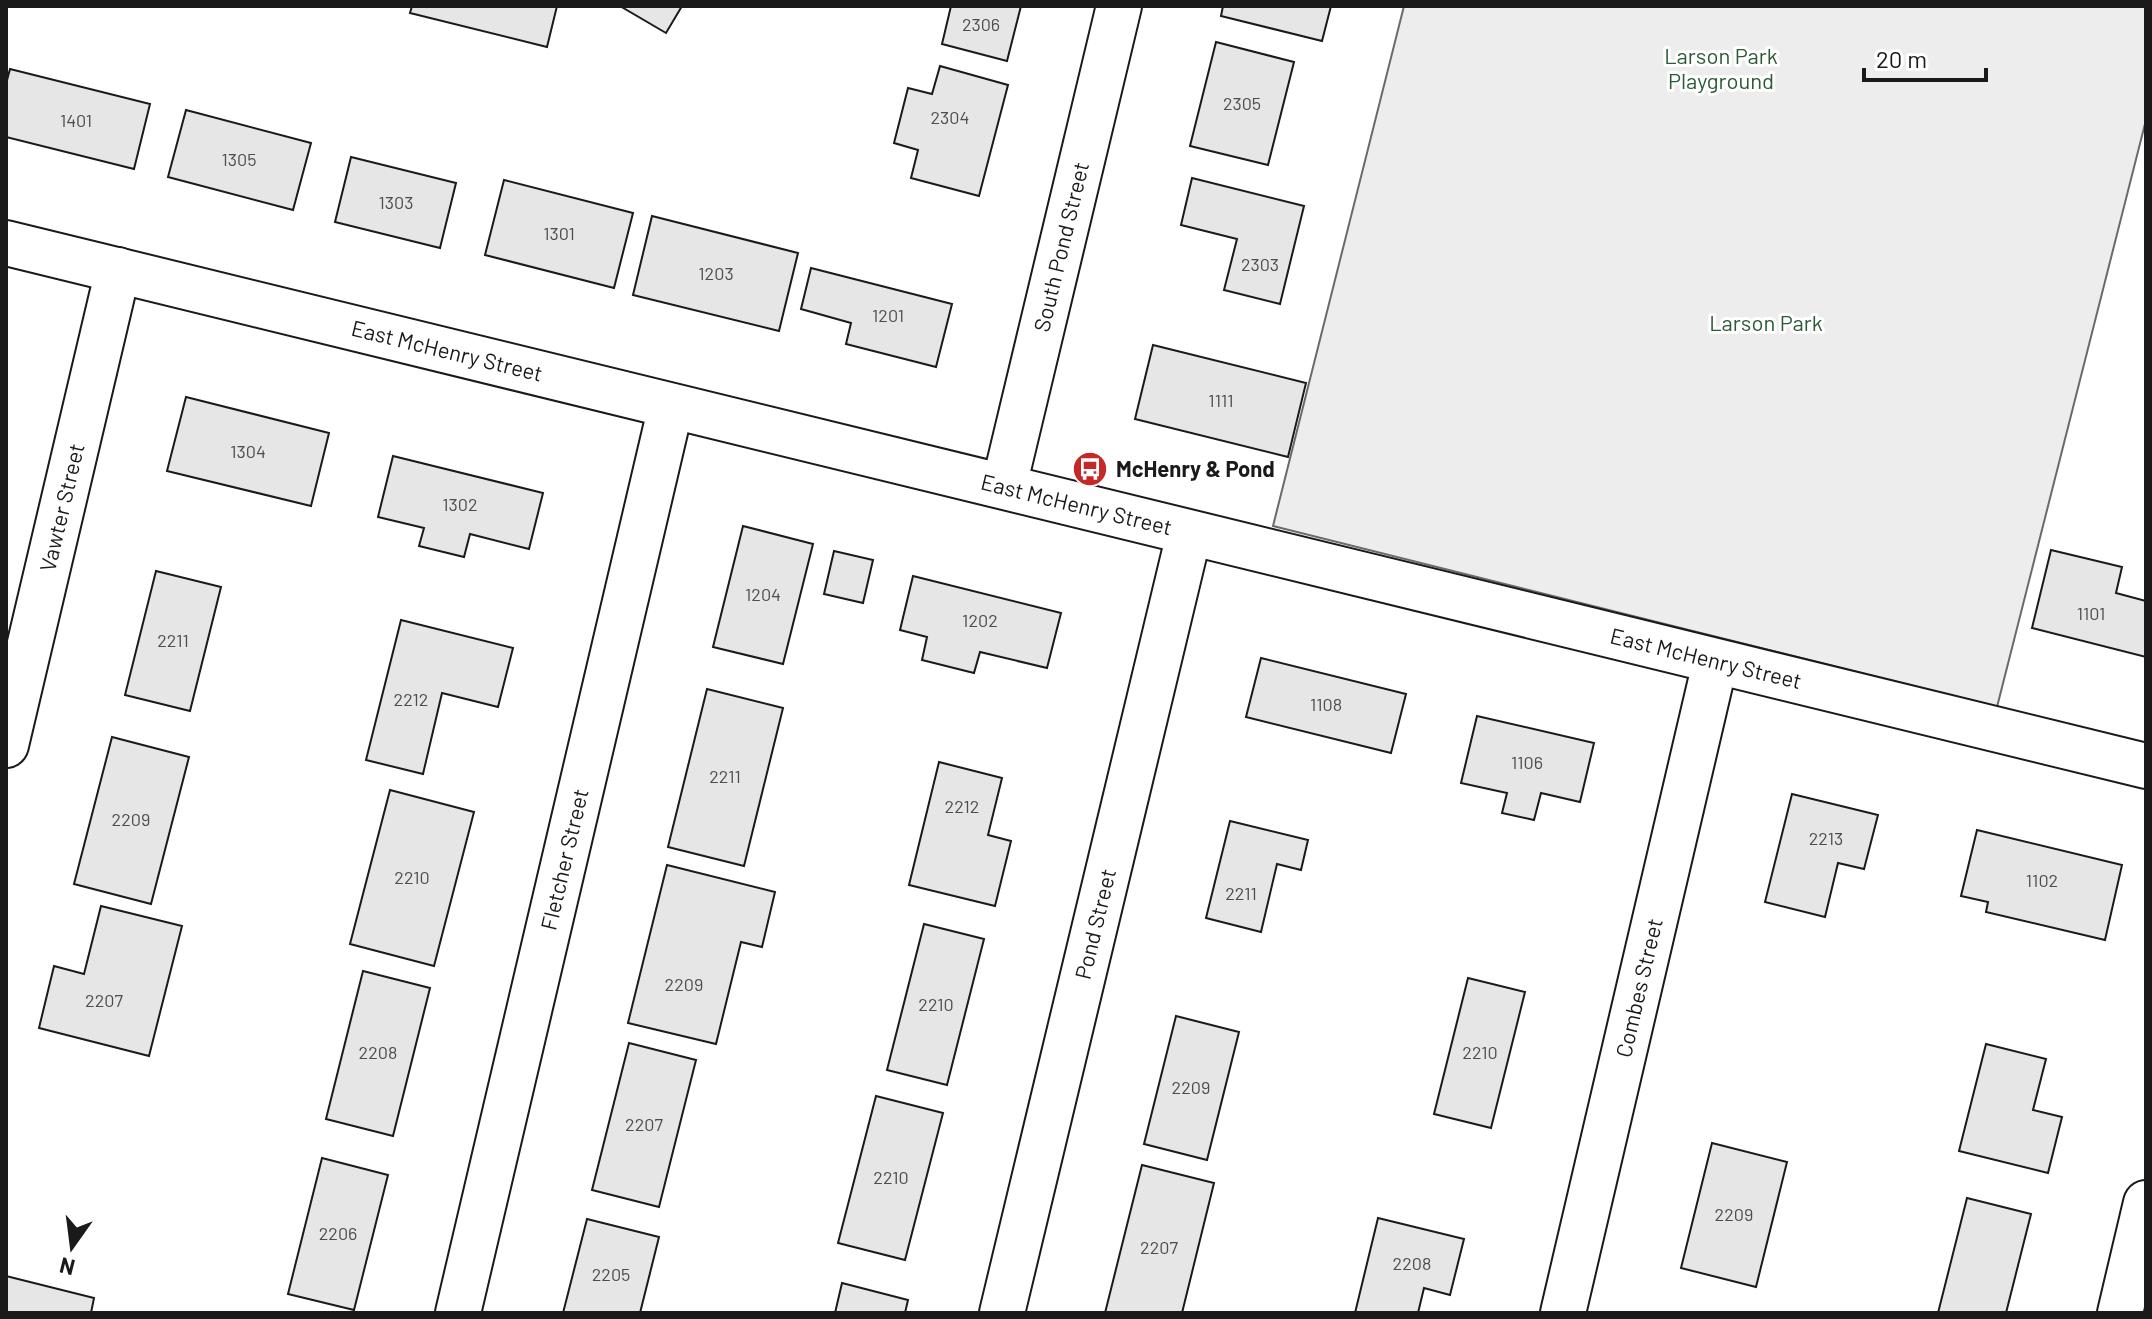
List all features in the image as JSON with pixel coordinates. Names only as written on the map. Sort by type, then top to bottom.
[{"type":"street","name":"South Pond Street","points":[[1004,486],[1119,6]]},
{"type":"street","name":"East McHenry Street","points":[[6,243],[2146,766]]},
{"type":"street","name":"Vawter Street","points":[[6,745],[118,270]]},
{"type":"street","name":"Fletcher Street","points":[[458,1313],[671,406]]},
{"type":"street","name":"Pond Street","points":[[1002,1313],[1189,534]]},
{"type":"street","name":"Combes Street","points":[[1563,1313],[1715,663]]},
{"type":"street","points":[[2120,1313],[2146,1203]]},
{"type":"shaded area","name":"Larson Park","points":[[1404,6],[2146,6],[2146,120],[1997,707],[1273,526]]},
{"type":"building","points":[[412,6],[557,6],[547,47],[410,13]]},
{"type":"building","points":[[620,6],[682,6],[666,33]]},
{"type":"building","points":[[951,6],[1021,6],[1007,61],[942,44]]},
{"type":"building","points":[[1223,6],[1331,6],[1322,41],[1221,16]]},
{"type":"building","points":[[1216,42],[1294,62],[1268,165],[1190,146]]},
{"type":"building","points":[[940,66],[1008,85],[979,196],[911,178],[918,150],[894,143],[908,88],[932,94]]},
{"type":"building","points":[[10,69],[150,104],[134,169],[6,137],[6,84]]},
{"type":"building","points":[[186,110],[311,143],[293,210],[168,177]]},
{"type":"building","points":[[351,157],[456,183],[440,248],[335,222]]},
{"type":"building","points":[[1192,178],[1304,206],[1280,304],[1224,290],[1237,239],[1181,225]]},
{"type":"building","points":[[504,180],[633,213],[614,288],[485,255]]},
{"type":"building","points":[[652,216],[798,253],[779,331],[633,295]]},
{"type":"building","points":[[811,268],[952,304],[936,367],[846,344],[851,323],[801,309]]},
{"type":"building","points":[[1153,345],[1306,383],[1288,457],[1135,419]]},
{"type":"building","points":[[186,397],[329,433],[311,506],[167,471]]},
{"type":"building","points":[[393,456],[543,493],[529,549],[470,534],[464,557],[419,546],[424,528],[378,517]]},
{"type":"building","points":[[743,526],[813,544],[783,664],[713,647]]},
{"type":"building","points":[[2051,550],[2122,567],[2116,593],[2146,601],[2146,657],[2032,628]]},
{"type":"building","points":[[834,551],[873,560],[863,603],[824,594]]},
{"type":"building","points":[[156,571],[221,587],[190,711],[125,695]]},
{"type":"building","points":[[913,576],[1061,613],[1047,668],[980,652],[974,673],[922,660],[927,637],[900,630]]},
{"type":"building","points":[[401,620],[513,648],[498,707],[442,693],[423,774],[366,760]]},
{"type":"building","points":[[1261,658],[1406,694],[1391,753],[1246,717]]},
{"type":"building","points":[[707,689],[783,708],[744,866],[668,847]]},
{"type":"building","points":[[1477,716],[1594,743],[1580,802],[1541,793],[1534,820],[1502,813],[1507,793],[1461,783]]},
{"type":"building","points":[[112,737],[189,757],[151,904],[74,884]]},
{"type":"building","points":[[939,762],[1002,778],[988,835],[1011,841],[995,906],[909,885]]},
{"type":"building","points":[[390,790],[474,812],[434,966],[350,944]]},
{"type":"building","points":[[1792,794],[1878,815],[1864,869],[1838,863],[1825,917],[1765,902]]},
{"type":"building","points":[[1230,821],[1308,840],[1301,870],[1277,864],[1261,932],[1206,918]]},
{"type":"building","points":[[1977,830],[2122,865],[2105,940],[1986,912],[1988,902],[1961,896]]},
{"type":"building","points":[[667,865],[775,892],[762,947],[741,942],[716,1044],[628,1023]]},
{"type":"building","points":[[101,906],[182,926],[149,1056],[39,1028],[54,966],[84,974]]},
{"type":"building","points":[[924,924],[984,939],[947,1085],[887,1070]]},
{"type":"building","points":[[363,971],[430,988],[393,1136],[326,1119]]},
{"type":"building","points":[[1468,978],[1525,992],[1491,1128],[1434,1114]]},
{"type":"building","points":[[1176,1016],[1239,1032],[1207,1160],[1144,1144]]},
{"type":"building","points":[[629,1043],[696,1060],[659,1207],[592,1190]]},
{"type":"building","points":[[1986,1044],[2046,1059],[2033,1110],[2062,1117],[2048,1173],[1959,1151]]},
{"type":"building","points":[[876,1096],[943,1113],[905,1260],[838,1243]]},
{"type":"building","points":[[1712,1143],[1787,1162],[1756,1287],[1681,1268]]},
{"type":"building","points":[[322,1158],[388,1175],[354,1310],[288,1294]]},
{"type":"building","points":[[1142,1165],[1214,1183],[1182,1313],[1105,1313]]},
{"type":"building","points":[[1967,1198],[2031,1214],[2006,1313],[1938,1313]]},
{"type":"building","points":[[1378,1218],[1464,1239],[1450,1295],[1424,1288],[1418,1313],[1355,1313]]},
{"type":"building","points":[[587,1219],[659,1237],[640,1313],[563,1313]]},
{"type":"building","points":[[6,1276],[94,1298],[91,1313],[6,1313]]},
{"type":"building","points":[[842,1283],[908,1300],[905,1313],[835,1313]]},
{"type":"place","name":"McHenry & Pond","points":[[1090,469]]},
{"type":"park label","name":"Larson Park Playground","points":[[1721,68]]}]
